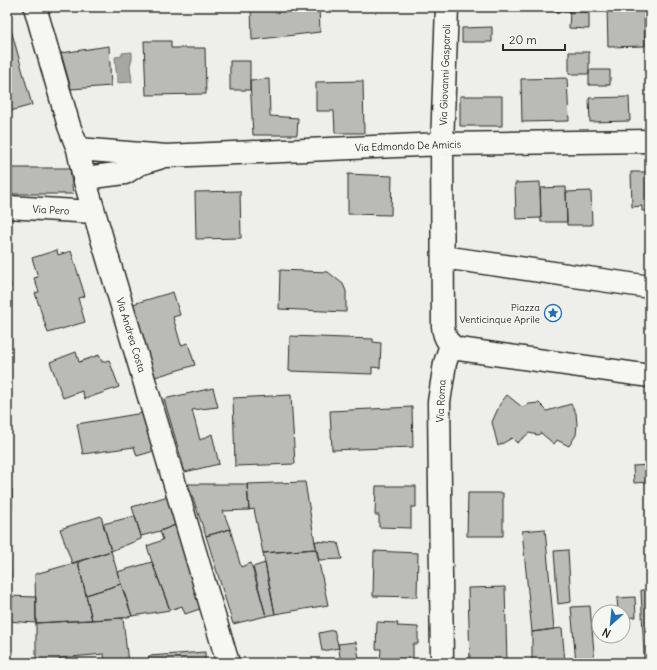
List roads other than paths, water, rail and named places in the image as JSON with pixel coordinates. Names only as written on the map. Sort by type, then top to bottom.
[{"type":"street","name":"Via Andrea Costa","points":[[35,7],[69,126],[78,150],[94,212],[228,663]]},
{"type":"street","name":"Via Giovanni Gasparoli","points":[[442,144],[448,7]]},
{"type":"street","name":"Via Edmondo De Amicis","points":[[78,150],[166,156],[442,144],[650,141]]},
{"type":"street","points":[[442,144],[443,332],[447,342],[459,349],[650,376]]},
{"type":"street","name":"Via Edmondo De Amicis","points":[[84,178],[124,173],[138,164],[166,156]]},
{"type":"street","name":"Via Pero","points":[[7,207],[94,212]]},
{"type":"street","points":[[443,257],[650,287]]},
{"type":"street","name":"Via Roma","points":[[442,663],[439,402],[445,362],[451,345]]},
{"type":"place","name":"Piazza Venticinque Aprile","points":[[553,313]]}]
